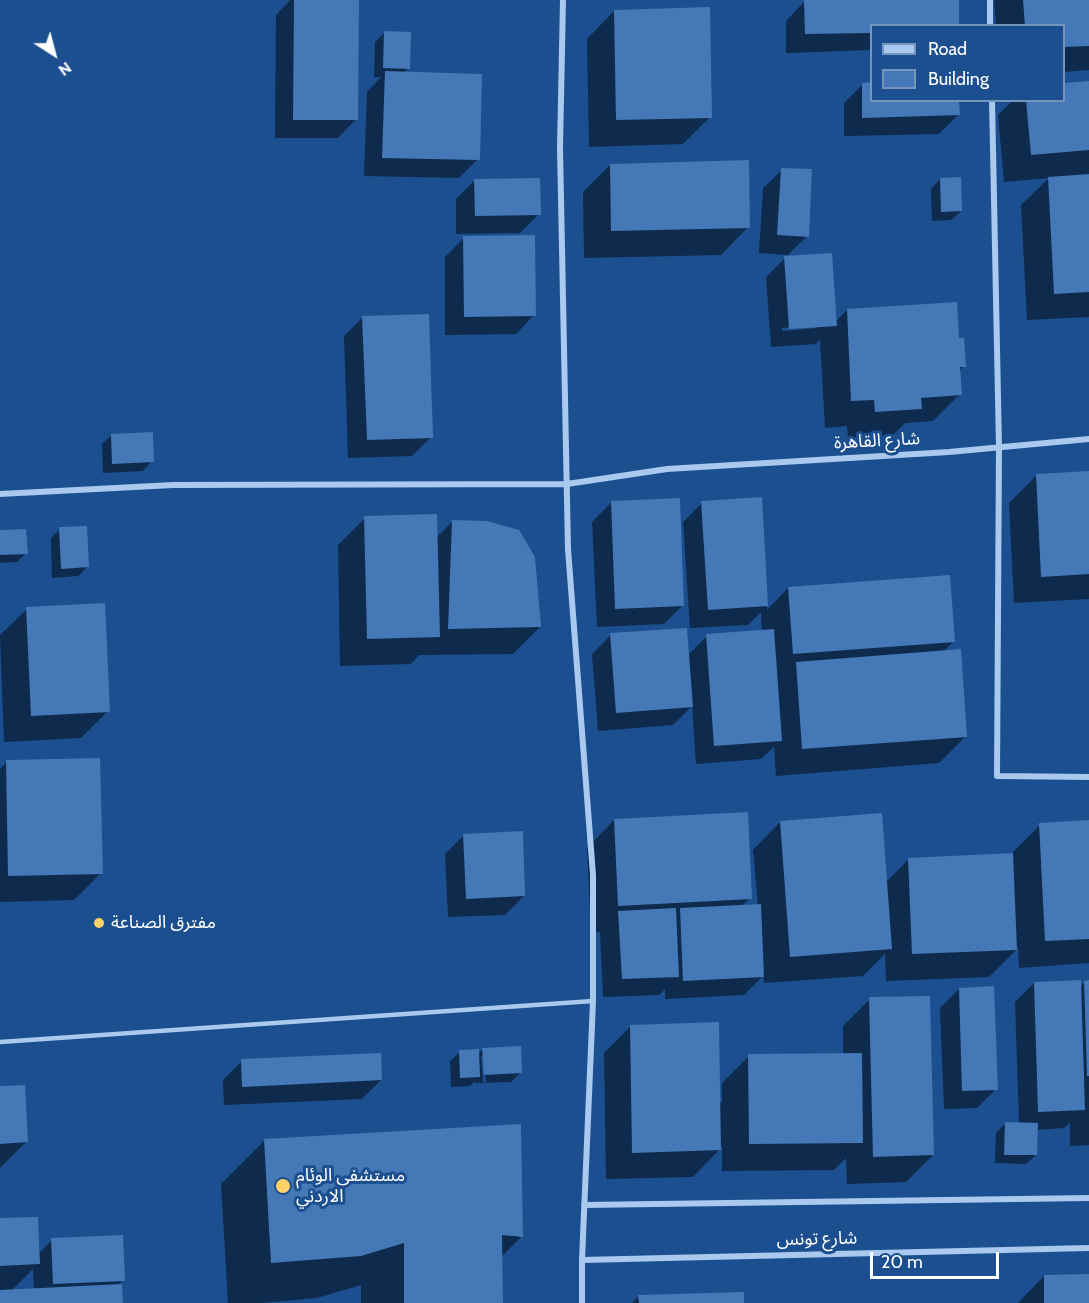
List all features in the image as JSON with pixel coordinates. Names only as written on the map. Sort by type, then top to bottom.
[{"type":"street","points":[[563,0],[560,148],[568,549],[593,874],[594,1001],[584,1205],[582,1303]]},
{"type":"street","points":[[990,0],[990,24]]},
{"type":"street","points":[[992,102],[999,447],[997,776],[1089,777]]},
{"type":"street","name":"شارع القاهرة","points":[[0,494],[172,485],[567,484],[667,469],[1089,439]]},
{"type":"street","name":"شارع تونس","points":[[584,1205],[1089,1198]]},
{"type":"street","name":"شارع تونس","points":[[582,1260],[1089,1248]]},
{"type":"lane","points":[[0,1042],[594,1001]]},
{"type":"building","points":[[294,0],[359,0],[358,120],[293,120]]},
{"type":"building","points":[[804,0],[959,0],[959,24],[870,24],[870,33],[805,34]]},
{"type":"building","points":[[1023,0],[1089,0],[1089,46],[1065,47],[1065,24],[1025,24]]},
{"type":"building","points":[[710,7],[712,118],[616,120],[614,10]]},
{"type":"building","points":[[384,31],[411,32],[410,69],[383,68]]},
{"type":"building","points":[[385,71],[482,74],[480,160],[382,158]]},
{"type":"building","points":[[1089,81],[1089,150],[1031,155],[1026,102],[1065,102],[1065,83]]},
{"type":"building","points":[[870,82],[870,102],[959,102],[960,115],[862,118],[862,83]]},
{"type":"building","points":[[749,160],[750,228],[611,231],[610,164]]},
{"type":"building","points":[[781,168],[812,169],[809,237],[777,235]]},
{"type":"building","points":[[1089,174],[1089,292],[1054,294],[1048,177]]},
{"type":"building","points":[[961,177],[962,211],[941,212],[940,178]]},
{"type":"building","points":[[540,178],[541,215],[475,216],[474,179]]},
{"type":"building","points":[[535,235],[536,316],[464,317],[463,236]]},
{"type":"building","points":[[832,253],[837,326],[789,329],[784,256]]},
{"type":"building","points":[[957,302],[959,338],[964,338],[966,367],[960,367],[962,395],[921,398],[922,409],[875,412],[874,400],[851,401],[847,309]]},
{"type":"building","points":[[429,314],[433,438],[367,440],[362,316]]},
{"type":"building","points":[[153,432],[154,462],[112,464],[111,434]]},
{"type":"building","points":[[1089,471],[1089,574],[1041,577],[1036,474]]},
{"type":"building","points":[[762,497],[768,606],[708,610],[701,501]]},
{"type":"building","points":[[680,498],[684,606],[615,609],[611,501]]},
{"type":"building","points":[[437,514],[440,637],[367,639],[364,516]]},
{"type":"building","points":[[452,520],[487,521],[519,530],[535,557],[541,627],[448,629]]},
{"type":"building","points":[[87,526],[89,567],[61,569],[59,527]]},
{"type":"building","points":[[26,529],[28,554],[0,555],[0,530]]},
{"type":"building","points":[[950,575],[955,642],[793,654],[788,587]]},
{"type":"building","points":[[105,603],[110,712],[31,716],[26,607]]},
{"type":"building","points":[[687,628],[693,707],[616,713],[610,633]]},
{"type":"building","points":[[774,629],[782,741],[714,746],[706,634]]},
{"type":"building","points":[[961,649],[967,737],[802,749],[796,662]]},
{"type":"building","points":[[100,758],[103,874],[8,876],[6,760]]},
{"type":"building","points":[[748,812],[752,899],[618,906],[614,819]]},
{"type":"building","points":[[882,813],[892,949],[790,957],[780,821]]},
{"type":"building","points":[[1089,820],[1089,939],[1045,941],[1039,823]]},
{"type":"building","points":[[523,831],[525,896],[466,899],[463,834]]},
{"type":"building","points":[[1013,853],[1017,950],[912,954],[908,858]]},
{"type":"building","points":[[761,904],[764,977],[683,981],[680,908]]},
{"type":"building","points":[[676,908],[679,977],[622,979],[618,911]]},
{"type":"building","points":[[1081,980],[1085,1110],[1038,1112],[1034,982]]},
{"type":"building","points":[[1089,980],[1089,1076],[1087,1076],[1084,981]]},
{"type":"building","points":[[994,986],[998,1090],[962,1091],[959,988]]},
{"type":"building","points":[[930,996],[934,1155],[873,1157],[869,997]]},
{"type":"building","points":[[719,1022],[721,1150],[632,1153],[630,1025]]},
{"type":"building","points":[[521,1046],[522,1073],[484,1075],[482,1048]]},
{"type":"building","points":[[479,1049],[480,1077],[460,1078],[459,1050]]},
{"type":"building","points":[[381,1053],[382,1080],[242,1087],[241,1059]]},
{"type":"building","points":[[862,1053],[863,1143],[749,1144],[748,1054]]},
{"type":"building","points":[[25,1085],[28,1142],[0,1144],[0,1086]]},
{"type":"building","points":[[1005,1122],[1038,1123],[1037,1155],[1004,1155]]},
{"type":"building","points":[[521,1124],[523,1237],[502,1235],[503,1303],[404,1303],[404,1243],[361,1256],[271,1263],[264,1139]]},
{"type":"building","points":[[38,1217],[40,1264],[0,1266],[0,1218]]},
{"type":"building","points":[[123,1235],[125,1281],[53,1284],[51,1238]]},
{"type":"building","points":[[1089,1274],[1089,1303],[1044,1303],[1044,1275]]},
{"type":"building","points":[[122,1284],[123,1303],[0,1303],[0,1290]]},
{"type":"building","points":[[744,1292],[744,1303],[639,1303],[638,1295]]},
{"type":"place","name":"مفترق الصناعة","points":[[99,923]]},
{"type":"place","name":"مستشفى الوئام الاردني","points":[[283,1186]]}]
